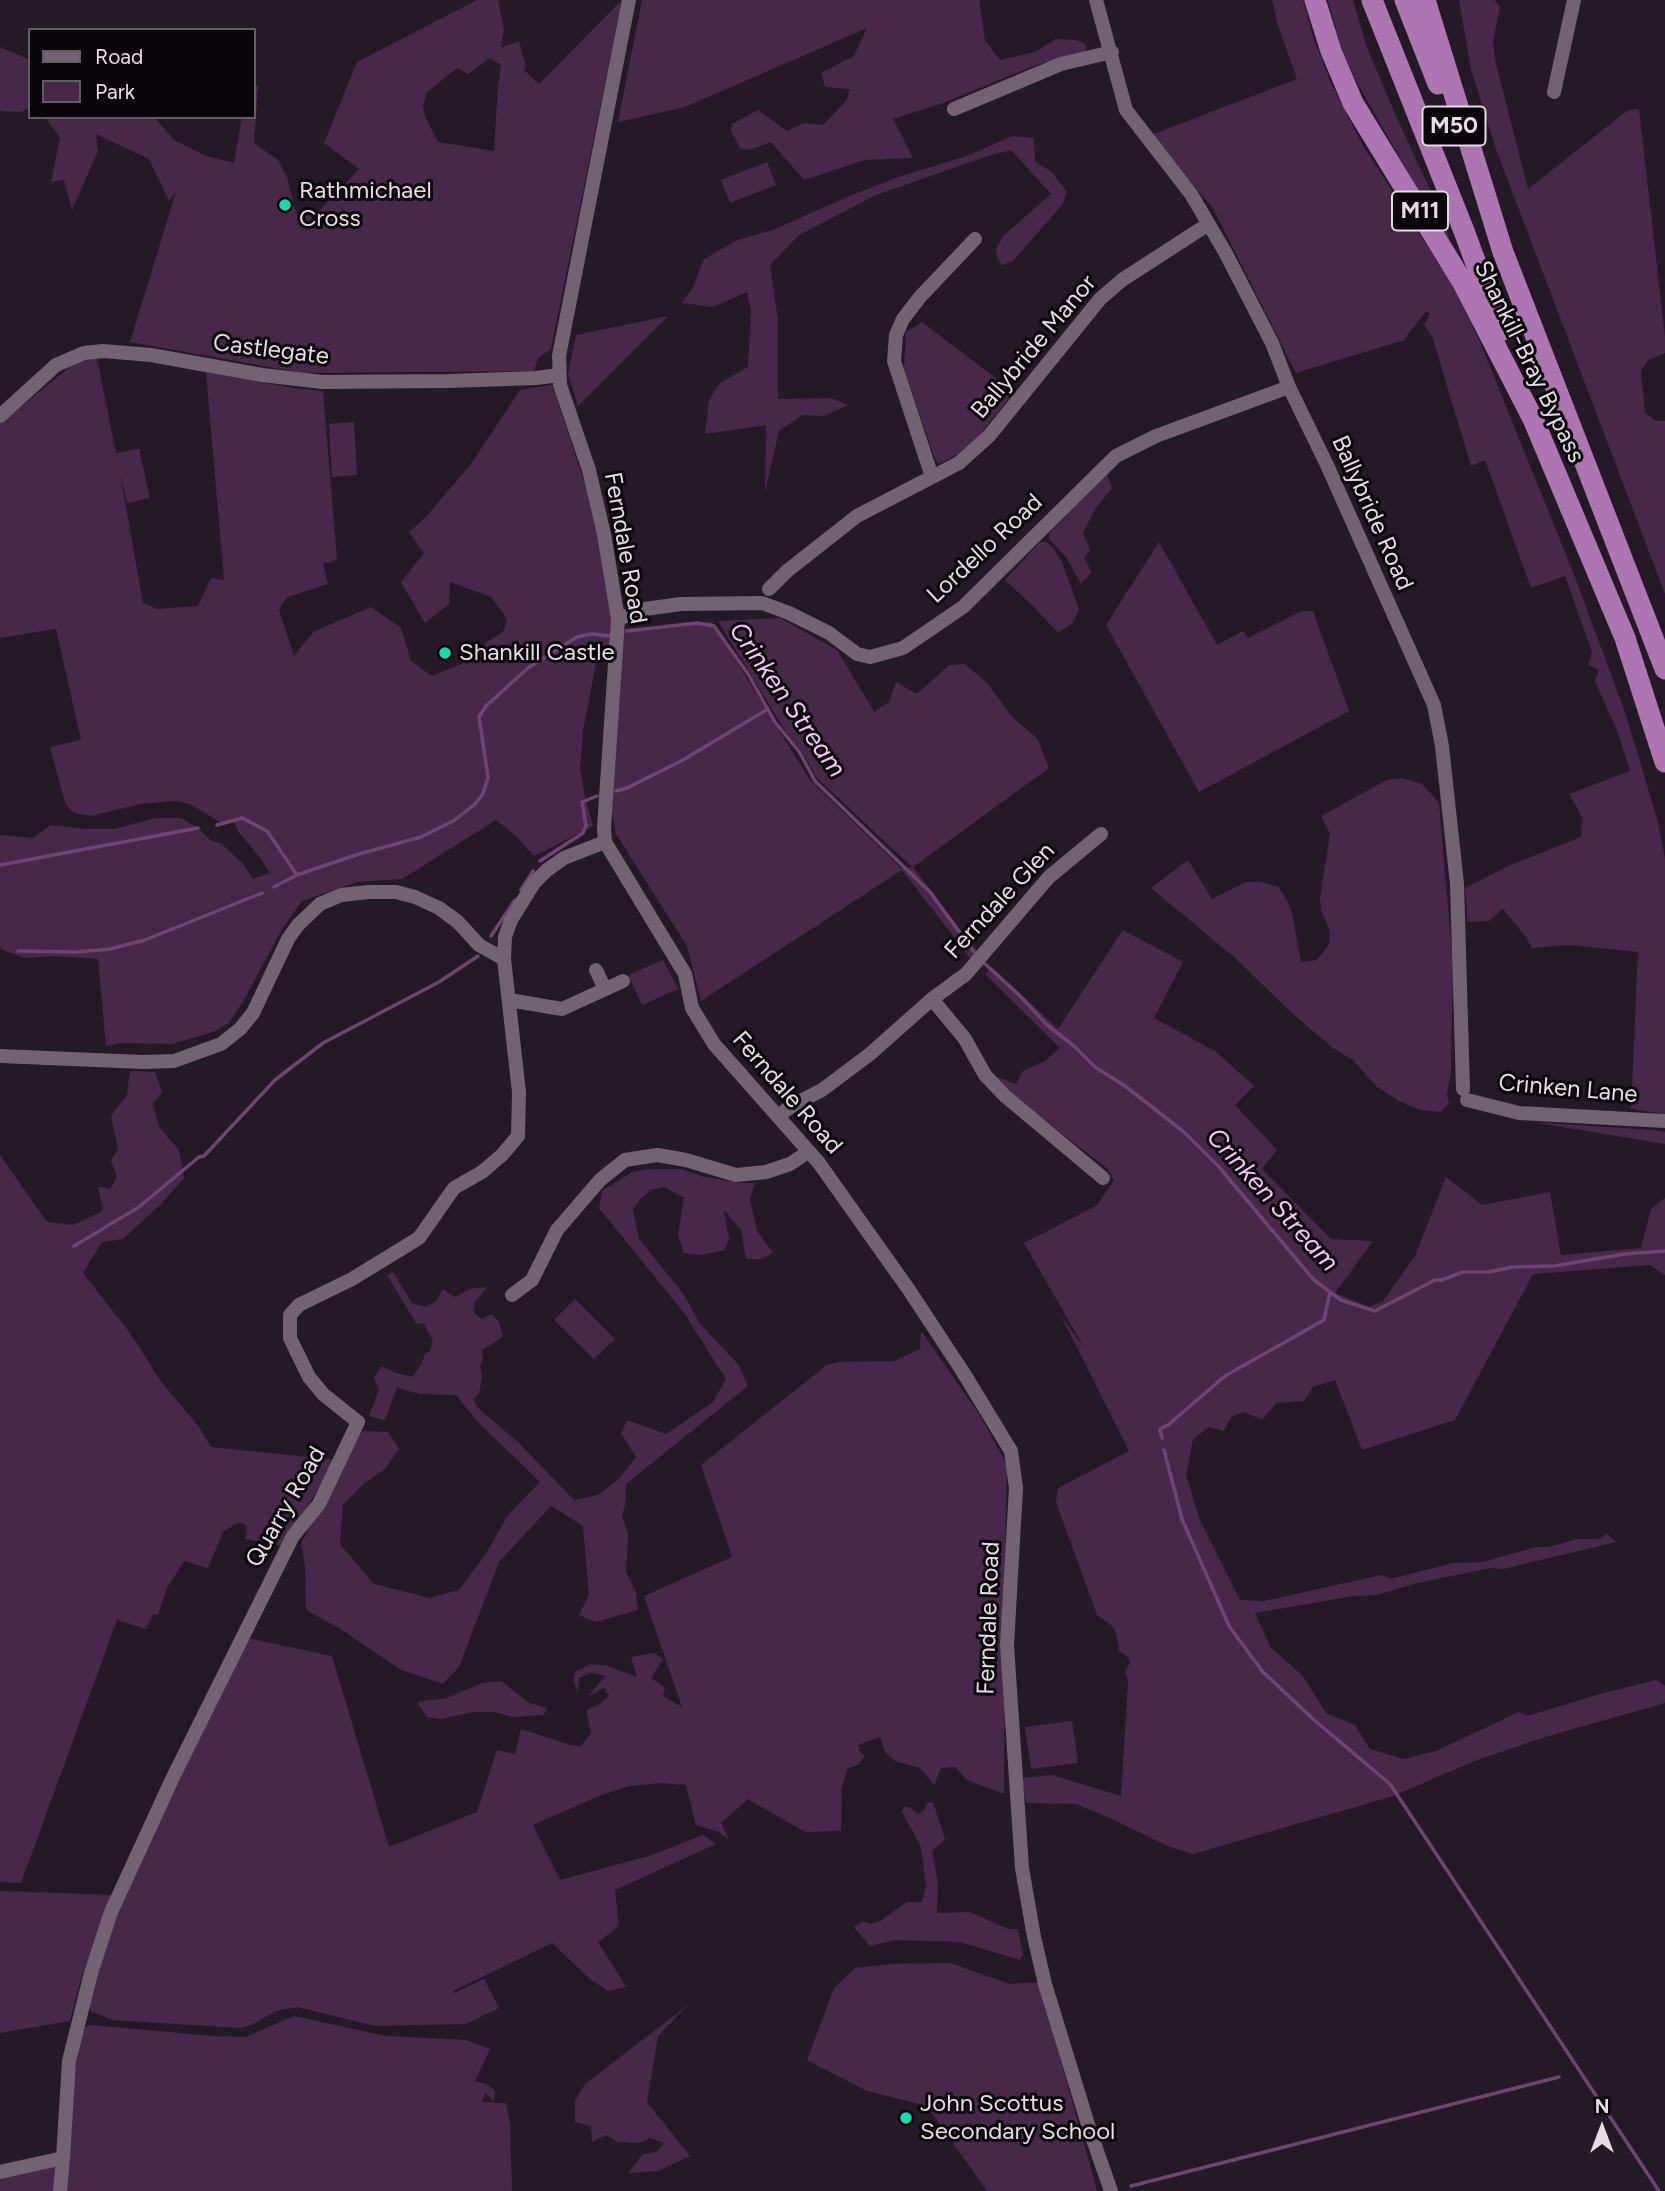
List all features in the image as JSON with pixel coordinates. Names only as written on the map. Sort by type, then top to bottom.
[{"type":"highway","name":"Shankill-Bray Bypass","points":[[1315,0],[1331,51],[1353,103],[1464,284],[1533,419],[1625,638],[1665,762]]},
{"type":"highway","name":"M50","points":[[1372,0],[1464,231],[1533,419]]},
{"type":"highway","name":"M50","points":[[1405,0],[1503,252]]},
{"type":"highway","name":"Shankill-Bray Bypass","points":[[1425,0],[1503,252],[1665,669]]},
{"type":"street","name":"Ferndale Road","points":[[629,0],[559,356],[561,385],[589,470],[604,534],[618,619],[605,842],[685,974],[692,1008],[714,1044],[826,1172],[909,1290],[1011,1451],[1016,1488],[1007,1645],[1022,1868],[1045,1984],[1111,2191]]},
{"type":"street","name":"Ballybride Road","points":[[1096,0],[1126,110],[1191,194],[1225,252],[1272,343],[1289,387],[1327,465],[1434,705],[1442,746],[1457,884],[1465,1094]]},
{"type":"street","points":[[1554,92],[1573,0]]},
{"type":"street","points":[[954,109],[1061,64],[1112,52]]},
{"type":"street","name":"Ballybride Manor","points":[[769,589],[786,571],[857,516],[959,463],[989,436],[1100,299],[1122,280],[1207,225]]},
{"type":"street","points":[[932,477],[894,361],[896,335],[903,319],[920,297],[975,239]]},
{"type":"street","name":"Castlegate","points":[[0,416],[56,365],[84,353],[103,351],[151,355],[262,375],[322,382],[449,381],[559,375]]},
{"type":"street","name":"Lordello Road","points":[[618,619],[645,609],[681,604],[762,603],[829,633],[857,653],[870,657],[903,648],[963,607],[1116,456],[1156,436],[1289,387]]},
{"type":"street","name":"Ferndale Glen","points":[[778,1116],[822,1090],[870,1054],[932,999],[966,974],[1049,877],[1101,834]]},
{"type":"street","name":"Quarry Road","points":[[63,2158],[69,2061],[111,1912],[174,1775],[293,1536],[319,1504],[358,1422],[323,1394],[309,1377],[290,1338],[290,1315],[299,1305],[352,1279],[419,1238],[454,1188],[482,1172],[502,1155],[518,1136],[519,1092],[504,959],[505,937],[511,920],[534,883],[564,858],[605,842]]},
{"type":"street","points":[[0,1056],[174,1061],[221,1044],[240,1029],[253,1013],[288,939],[298,925],[320,904],[341,895],[382,892],[415,897],[439,908],[478,944],[504,959]]},
{"type":"street","points":[[596,970],[605,989]]},
{"type":"street","points":[[509,1000],[562,1009],[623,981]]},
{"type":"street","points":[[932,999],[965,1038],[985,1076],[1103,1178]]},
{"type":"street","name":"Crinken Lane","points":[[1465,1094],[1519,1113],[1665,1121]]},
{"type":"street","points":[[512,1295],[532,1280],[557,1230],[600,1180],[625,1160],[657,1155],[686,1160],[736,1175],[766,1172],[790,1164],[808,1152]]},
{"type":"street","points":[[0,2172],[63,2158],[60,2191]]},
{"type":"green space","points":[[477,0],[498,0],[504,30],[501,48],[519,41],[526,66],[524,70],[539,84],[622,0],[551,349],[538,358],[534,371],[303,373],[130,342],[176,192],[169,201],[149,159],[96,134],[98,151],[72,210],[64,180],[51,182],[60,138],[46,119],[156,119],[174,140],[206,156],[234,163],[242,119],[256,119],[254,143],[278,160],[287,177],[296,213],[314,216],[359,169],[324,143],[357,62]],"holes":[[[490,58],[501,65],[494,151],[438,142],[423,107],[427,92],[457,68],[468,74]]]},
{"type":"green space","points":[[642,0],[979,0],[985,40],[1000,60],[1035,52],[1056,39],[1076,40],[1085,44],[1086,51],[1036,65],[943,103],[893,119],[913,158],[865,160],[804,180],[771,142],[749,150],[740,148],[731,131],[732,124],[758,110],[787,131],[804,123],[823,125],[846,101],[850,89],[825,87],[821,73],[854,56],[867,28],[685,107],[618,122]]},
{"type":"green space","points":[[1272,0],[1303,0],[1314,40],[1332,85],[1362,144],[1454,288],[1480,342],[1573,572],[1625,712],[1658,822],[1665,859],[1665,1114],[1631,1109],[1638,952],[1569,945],[1532,948],[1503,909],[1489,921],[1468,922],[1465,888],[1510,865],[1581,837],[1582,817],[1569,794],[1630,771],[1618,733],[1595,681],[1599,670],[1588,665],[1592,652],[1565,576],[1531,588],[1485,460],[1471,466],[1432,336],[1424,325],[1430,314],[1426,311],[1404,340],[1296,373],[1213,208],[1151,135],[1297,79]]},
{"type":"green space","points":[[1328,0],[1353,0],[1366,45],[1445,222],[1450,241],[1420,194],[1354,77],[1341,47]]},
{"type":"green space","points":[[1459,0],[1494,0],[1500,6],[1493,41],[1495,60],[1528,189],[1628,110],[1639,109],[1665,337],[1665,353],[1648,360],[1641,371],[1645,413],[1656,421],[1665,421],[1665,594],[1496,149],[1471,70]]},
{"type":"green space","points":[[0,47],[28,59],[28,108],[21,112],[0,111]]},
{"type":"green space","points":[[1012,136],[1034,138],[1035,161],[1053,173],[1067,192],[1062,205],[1013,261],[1002,265],[998,260],[996,249],[1003,236],[1051,194],[1011,150],[876,195],[799,235],[770,265],[778,320],[778,399],[831,398],[848,405],[824,416],[802,415],[779,431],[765,492],[766,425],[705,434],[709,400],[720,383],[748,367],[751,310],[747,292],[713,307],[682,303],[693,287],[704,259],[738,240],[775,229],[847,197],[898,177],[967,156]]},
{"type":"green space","points":[[767,162],[776,185],[730,203],[721,180]]},
{"type":"green space","points":[[668,316],[578,406],[568,374],[576,335]]},
{"type":"green space","points":[[922,322],[1014,392],[969,448],[939,464],[904,369],[906,332]]},
{"type":"green space","points":[[97,358],[116,453],[139,449],[150,498],[127,503],[120,473],[143,603],[157,609],[198,606],[211,578],[224,580],[206,372],[323,391],[337,559],[330,563],[323,562],[328,584],[287,597],[279,610],[294,656],[313,632],[371,607],[401,628],[411,661],[432,676],[473,659],[485,643],[504,631],[507,619],[491,597],[450,582],[449,604],[425,623],[401,582],[424,553],[409,532],[424,519],[471,464],[520,390],[552,385],[596,517],[613,614],[612,649],[596,663],[583,731],[580,769],[593,826],[534,856],[515,835],[496,820],[402,879],[357,882],[302,901],[282,929],[229,1023],[213,1032],[172,1044],[119,1043],[106,1046],[98,959],[55,956],[24,958],[1,949],[0,945],[0,835],[32,838],[51,825],[114,829],[156,818],[181,818],[198,828],[210,840],[222,844],[243,864],[253,879],[270,873],[233,821],[223,824],[190,804],[174,801],[140,804],[91,816],[74,813],[65,803],[50,747],[81,740],[56,629],[0,638],[0,424],[76,362]]},
{"type":"green space","points":[[354,422],[357,475],[332,477],[329,424]]},
{"type":"green space","points":[[1107,474],[1112,488],[1095,509],[1083,533],[1090,550],[1084,558],[1092,572],[1081,584],[1066,557],[1049,539],[1049,533]]},
{"type":"green space","points":[[1040,542],[1046,542],[1053,548],[1062,562],[1079,609],[1073,623],[1058,633],[1005,580]]},
{"type":"green space","points":[[1159,542],[1217,645],[1243,631],[1248,638],[1302,611],[1313,611],[1349,711],[1199,792],[1106,625]]},
{"type":"green space","points":[[780,618],[837,650],[875,713],[889,702],[896,682],[917,694],[949,665],[965,664],[987,683],[1013,718],[1037,738],[1049,768],[913,867],[980,955],[973,962],[902,870],[701,1001],[687,946],[616,834],[611,807],[623,629],[712,622],[810,780],[902,869],[912,867],[816,777],[718,621]]},
{"type":"green space","points":[[1402,778],[1422,784],[1439,803],[1453,965],[1451,1073],[1447,1094],[1449,1103],[1441,1112],[1420,1110],[1399,1101],[1376,1086],[1353,1060],[1333,1048],[1234,957],[1151,888],[1188,860],[1212,899],[1246,882],[1261,882],[1279,887],[1291,908],[1301,962],[1316,960],[1329,943],[1330,931],[1321,910],[1320,898],[1330,834],[1321,816],[1387,780]]},
{"type":"green space","points":[[1123,930],[1183,962],[1154,1018],[1215,1051],[1254,1086],[1235,1105],[1277,1150],[1262,1169],[1331,1239],[1373,1241],[1335,1293],[1369,1307],[1383,1301],[1415,1256],[1446,1177],[1482,1205],[1550,1192],[1561,1255],[1641,1248],[1651,1209],[1665,1198],[1665,1275],[1650,1265],[1533,1274],[1455,1420],[1362,1450],[1335,1380],[1313,1387],[1304,1401],[1276,1403],[1262,1420],[1244,1412],[1231,1417],[1224,1431],[1209,1427],[1193,1439],[1186,1475],[1200,1520],[1240,1600],[1264,1601],[1381,1575],[1391,1579],[1453,1563],[1483,1562],[1577,1539],[1599,1539],[1607,1534],[1616,1542],[1503,1569],[1491,1568],[1417,1583],[1377,1595],[1353,1596],[1255,1613],[1271,1648],[1302,1675],[1326,1713],[1355,1725],[1370,1749],[1404,1759],[1436,1751],[1519,1712],[1527,1716],[1657,1680],[1665,1686],[1665,1703],[1545,1737],[1477,1760],[1393,1796],[1193,1854],[1170,1847],[1076,1804],[1026,1803],[1022,1778],[1052,1775],[1121,1796],[1128,1682],[1125,1672],[1130,1663],[1128,1657],[1119,1651],[1112,1626],[1097,1615],[1056,1502],[1058,1488],[1129,1451],[1061,1316],[1085,1349],[1024,1243],[1096,1206],[1114,1181],[1108,1169],[1006,1091],[991,1075],[1016,1084],[1023,1071],[1045,1061],[1060,1048],[985,974],[992,967],[1058,1029]]},
{"type":"green space","points":[[663,960],[678,989],[642,1005],[628,975]]},
{"type":"green space","points":[[130,1071],[155,1072],[162,1092],[153,1103],[159,1127],[179,1150],[184,1178],[162,1203],[123,1239],[102,1242],[83,1273],[130,1333],[160,1380],[199,1427],[211,1447],[337,1460],[282,1546],[245,1539],[247,1526],[238,1522],[223,1532],[208,1568],[184,1561],[167,1588],[158,1615],[153,1614],[146,1629],[117,1620],[21,1883],[0,1882],[0,1155],[47,1222],[73,1225],[103,1211],[98,1187],[110,1189],[117,1177],[111,1161],[118,1148],[111,1116],[127,1095]]},
{"type":"green space","points":[[1532,1122],[1653,1130],[1665,1132],[1665,1144]]},
{"type":"green space","points":[[681,1169],[705,1177],[755,1183],[750,1199],[757,1231],[773,1253],[762,1259],[746,1259],[741,1230],[724,1210],[729,1239],[725,1250],[702,1255],[684,1253],[678,1235],[684,1198],[664,1187],[651,1190],[640,1199],[633,1210],[639,1239],[683,1293],[700,1324],[738,1364],[748,1386],[626,1484],[626,1502],[622,1516],[628,1534],[626,1572],[636,1592],[638,1610],[596,1622],[579,1615],[589,1595],[583,1526],[551,1506],[499,1562],[459,1667],[443,1684],[401,1670],[339,1628],[306,1610],[305,1566],[301,1543],[362,1431],[388,1432],[399,1449],[385,1469],[363,1484],[343,1505],[340,1544],[374,1584],[430,1598],[459,1590],[485,1555],[508,1515],[540,1482],[476,1420],[456,1395],[421,1394],[397,1388],[385,1420],[369,1416],[379,1390],[374,1378],[382,1366],[412,1377],[425,1354],[430,1351],[433,1341],[424,1324],[416,1323],[387,1275],[393,1272],[412,1303],[425,1307],[436,1301],[443,1289],[455,1297],[470,1289],[487,1287],[475,1302],[474,1313],[482,1319],[491,1314],[499,1322],[503,1337],[482,1350],[482,1379],[479,1393],[473,1400],[478,1408],[518,1442],[574,1500],[598,1495],[619,1479],[636,1457],[621,1434],[627,1420],[666,1434],[713,1402],[726,1379],[684,1313],[599,1208],[602,1191],[632,1172]]},
{"type":"green space","points":[[575,1299],[615,1339],[594,1359],[554,1320]]},
{"type":"green space","points":[[921,1331],[979,1414],[1007,1465],[1004,1794],[967,1780],[955,1767],[941,1768],[934,1785],[920,1768],[895,1761],[885,1752],[880,1737],[858,1745],[859,1751],[865,1756],[858,1765],[847,1769],[842,1788],[841,1831],[805,1832],[748,1799],[721,1823],[729,1840],[719,1832],[696,1825],[686,1785],[661,1783],[629,1786],[604,1794],[533,1825],[560,1880],[649,1856],[703,1835],[716,1844],[615,1890],[619,1926],[598,1942],[626,1987],[608,1991],[590,1979],[552,1943],[453,1991],[454,1993],[484,1979],[499,2008],[466,2024],[375,2026],[297,2007],[276,2011],[241,2028],[112,2020],[91,2011],[88,2004],[110,1926],[247,1638],[332,1656],[389,1847],[477,1812],[497,1750],[515,1754],[521,1729],[581,1746],[591,1733],[586,1710],[600,1704],[609,1696],[604,1688],[587,1697],[606,1676],[591,1673],[579,1678],[578,1693],[573,1680],[575,1672],[591,1664],[608,1666],[637,1677],[631,1657],[654,1653],[663,1659],[651,1678],[665,1688],[663,1696],[682,1707],[644,1596],[732,1557],[701,1465],[827,1365],[838,1362],[894,1361],[920,1349]]},
{"type":"green space","points":[[501,1681],[529,1703],[547,1708],[544,1715],[513,1717],[494,1712],[472,1712],[441,1719],[427,1717],[417,1702],[447,1698],[482,1683]]},
{"type":"green space","points":[[1072,1721],[1078,1763],[1031,1769],[1025,1727]]},
{"type":"green space","points":[[933,1802],[945,1839],[932,1851],[938,1883],[937,1913],[970,1912],[1008,1929],[1018,1929],[1023,1955],[1020,1960],[960,1942],[895,1940],[870,1946],[854,1927],[864,1921],[870,1924],[880,1921],[907,1902],[922,1902],[926,1887],[920,1845],[902,1812],[904,1807],[909,1807],[918,1814],[925,1809],[927,1803]]},
{"type":"green space","points":[[0,1891],[113,1895],[82,1975],[70,2021],[0,2033]]},
{"type":"green space","points":[[950,1963],[1010,1984],[1039,1982],[1097,2191],[987,2191],[927,2106],[867,2091],[807,2060],[834,1988],[855,1968]]},
{"type":"green space","points":[[688,2005],[658,2036],[647,2102],[690,2156],[658,2171],[628,2173],[643,2154],[656,2152],[664,2143],[650,2138],[640,2143],[618,2142],[606,2135],[592,2142],[591,2126],[575,2122],[575,2101],[585,2084]]},
{"type":"green space","points":[[294,2016],[386,2036],[466,2040],[490,2049],[475,2081],[486,2084],[495,2091],[494,2101],[485,2093],[482,2102],[506,2103],[510,2123],[512,2191],[63,2191],[74,2050],[80,2029],[91,2025],[246,2037]]},
{"type":"green space","points":[[59,2162],[55,2191],[0,2191],[0,2175]]},
{"type":"waterway","name":"Crinken Stream","points":[[627,631],[697,623],[714,626],[748,674],[775,722],[800,753],[815,781],[930,892],[974,952]]},
{"type":"waterway","name":"Crinken Stream","points":[[274,887],[297,875],[421,837],[455,820],[483,794],[488,777],[479,717],[486,706],[528,668],[577,637],[591,634],[610,636]]},
{"type":"waterway","points":[[616,791],[683,760],[768,709]]},
{"type":"waterway","points":[[540,861],[583,833],[586,826],[582,802],[597,796]]},
{"type":"waterway","name":"Crinken Stream","points":[[217,825],[242,818],[267,831],[297,875]]},
{"type":"waterway","name":"Crinken Stream","points":[[0,865],[198,828]]},
{"type":"waterway","points":[[521,890],[533,871]]},
{"type":"waterway","points":[[18,951],[76,952],[110,949],[145,940],[262,893]]},
{"type":"waterway","points":[[491,936],[515,900]]},
{"type":"waterway","points":[[74,1246],[139,1207],[199,1157],[204,1156],[275,1080],[323,1043],[439,982],[478,956]]},
{"type":"waterway","name":"Crinken Stream","points":[[983,962],[1047,1025],[1095,1067],[1125,1086],[1184,1132],[1220,1168],[1314,1280],[1341,1300],[1375,1311],[1435,1280],[1463,1272],[1554,1266],[1625,1254],[1665,1251]]},
{"type":"waterway","points":[[1162,1438],[1160,1429],[1225,1376],[1324,1320],[1330,1292]]},
{"type":"waterway","points":[[1164,1450],[1182,1519],[1229,1626],[1262,1671],[1313,1719],[1390,1784],[1659,2191]]},
{"type":"waterway","points":[[1131,2186],[1559,2077]]},
{"type":"place","name":"Rathmichael Cross","points":[[285,205]]},
{"type":"place","name":"Shankill Castle","points":[[445,653]]},
{"type":"place","name":"John Scottus Secondary School","points":[[906,2118]]}]
